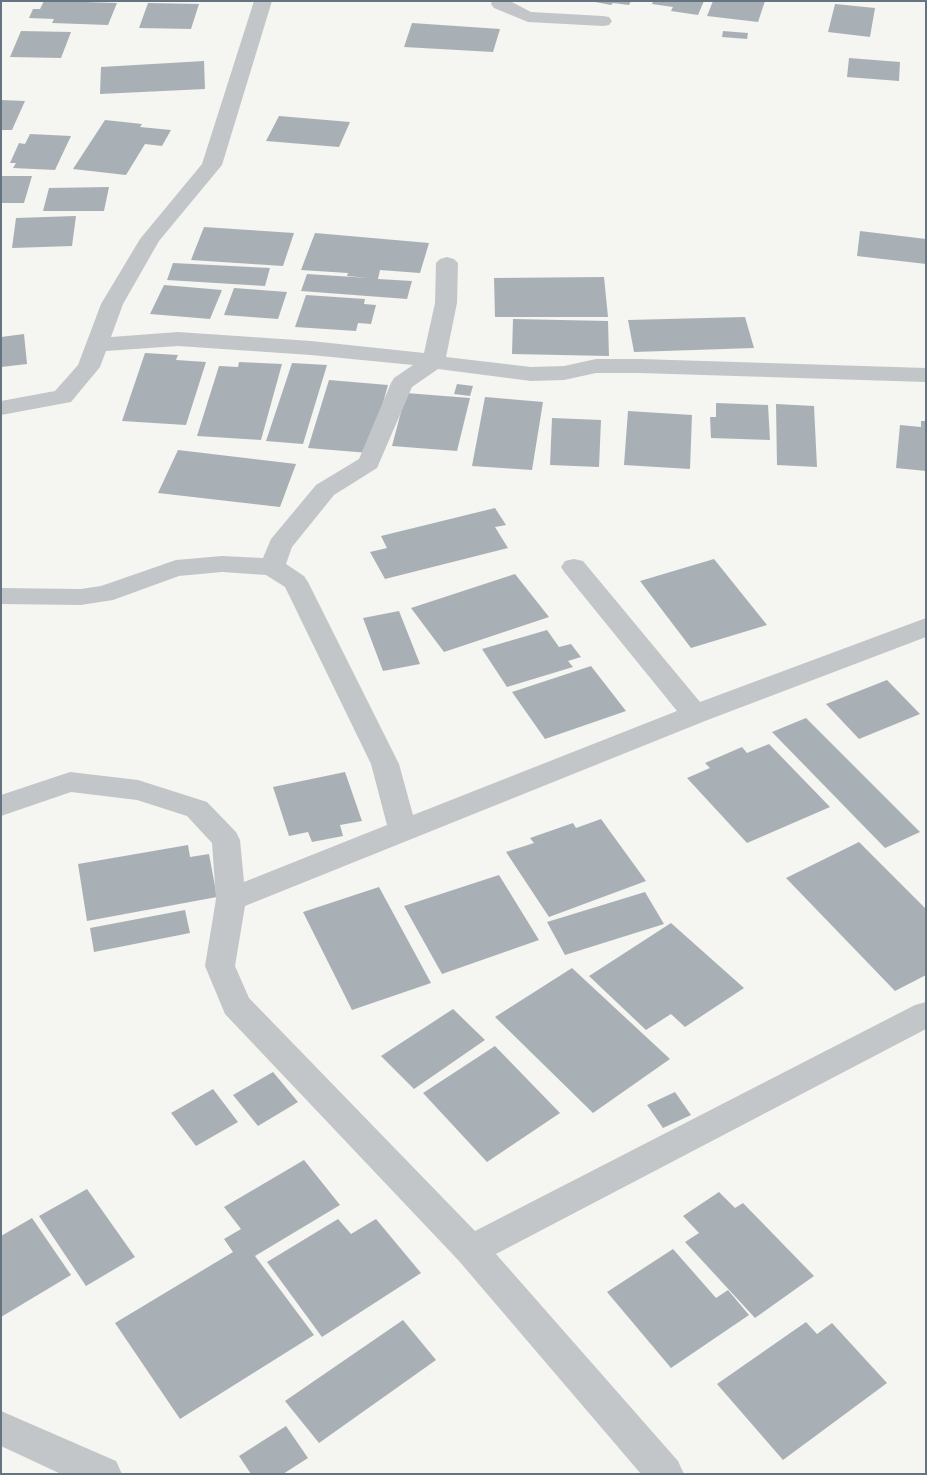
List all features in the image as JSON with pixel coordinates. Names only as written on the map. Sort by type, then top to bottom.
[{"type":"street","points":[[1,408],[63,397],[89,367],[112,304],[150,239],[212,165],[263,1]]},
{"type":"street","points":[[501,1],[500,4],[528,17],[603,21]]},
{"type":"street","points":[[272,567],[280,545],[325,490],[369,464],[402,383],[434,361],[446,303],[447,263]]},
{"type":"street","points":[[97,345],[178,339],[311,348],[434,361],[460,366],[531,374],[564,373],[596,366],[640,366],[926,375]]},
{"type":"street","points":[[1,596],[81,597],[104,594],[176,568],[222,564],[272,567],[296,582],[385,764],[403,831]]},
{"type":"street","points":[[574,567],[695,714]]},
{"type":"street","points":[[232,899],[695,714],[926,627]]},
{"type":"street","points":[[1,806],[70,782],[138,790],[197,809],[226,840],[232,899],[220,966],[236,1005],[471,1250],[665,1474]]},
{"type":"street","points":[[471,1250],[926,1014]]},
{"type":"street","points":[[1,1428],[103,1474]]},
{"type":"building","points":[[44,1],[117,3],[108,25],[52,23],[54,19],[29,18],[33,9],[40,9]]},
{"type":"building","points":[[590,1],[631,1],[629,5],[613,3],[611,5]]},
{"type":"building","points":[[653,1],[704,1],[698,15],[671,11],[673,7],[652,4]]},
{"type":"building","points":[[713,1],[765,1],[758,22],[707,16]]},
{"type":"building","points":[[148,3],[199,4],[191,29],[139,28]]},
{"type":"building","points":[[835,4],[875,8],[870,37],[828,32]]},
{"type":"building","points":[[412,23],[500,29],[493,52],[404,47]]},
{"type":"building","points":[[21,31],[71,32],[61,58],[10,57]]},
{"type":"building","points":[[723,31],[748,33],[747,39],[722,37]]},
{"type":"building","points":[[849,58],[900,62],[899,81],[847,77]]},
{"type":"building","points":[[204,61],[205,89],[100,94],[101,67]]},
{"type":"building","points":[[1,100],[25,101],[12,130],[1,130]]},
{"type":"building","points":[[279,116],[350,122],[339,147],[266,141]]},
{"type":"building","points":[[105,120],[142,124],[140,127],[171,130],[162,146],[145,144],[126,175],[73,169]]},
{"type":"building","points":[[30,134],[71,136],[55,170],[13,168],[16,163],[10,163],[19,143],[25,144]]},
{"type":"building","points":[[1,176],[32,176],[24,203],[1,203]]},
{"type":"building","points":[[109,187],[104,211],[43,211],[49,188]]},
{"type":"building","points":[[76,216],[72,246],[12,248],[16,218]]},
{"type":"building","points":[[204,227],[294,233],[283,266],[191,260]]},
{"type":"building","points":[[860,231],[926,239],[926,264],[857,256]]},
{"type":"building","points":[[315,233],[429,243],[420,273],[380,270],[378,279],[412,281],[407,299],[301,291],[307,274],[369,278],[347,276],[348,273],[301,270]]},
{"type":"building","points":[[173,263],[270,268],[265,286],[167,280]]},
{"type":"building","points":[[604,277],[608,317],[495,317],[494,278]]},
{"type":"building","points":[[164,285],[222,290],[210,319],[150,314]]},
{"type":"building","points":[[234,288],[287,292],[278,319],[224,315]]},
{"type":"building","points":[[306,295],[365,299],[364,304],[376,305],[371,324],[358,323],[356,331],[295,327]]},
{"type":"building","points":[[745,317],[754,348],[634,352],[628,320]]},
{"type":"building","points":[[513,319],[608,321],[609,356],[512,354]]},
{"type":"building","points":[[24,334],[27,364],[1,367],[1,337]]},
{"type":"building","points":[[145,353],[178,355],[176,360],[206,362],[186,425],[122,421]]},
{"type":"building","points":[[239,362],[282,364],[261,440],[197,436],[219,366],[238,367]]},
{"type":"building","points":[[292,363],[327,365],[303,444],[266,441]]},
{"type":"building","points":[[329,380],[388,385],[369,453],[308,448]]},
{"type":"building","points":[[457,384],[473,386],[470,396],[454,394]]},
{"type":"building","points":[[406,393],[470,398],[457,451],[392,446]]},
{"type":"building","points":[[485,397],[543,402],[532,470],[472,466]]},
{"type":"building","points":[[716,403],[768,405],[770,440],[711,438],[710,417],[716,417]]},
{"type":"building","points":[[776,404],[814,406],[817,467],[777,465]]},
{"type":"building","points":[[628,411],[692,415],[690,469],[624,465]]},
{"type":"building","points":[[552,418],[601,420],[599,467],[550,465]]},
{"type":"building","points":[[921,421],[926,421],[926,471],[896,468],[900,425],[921,427]]},
{"type":"building","points":[[178,450],[296,464],[280,507],[158,493]]},
{"type":"building","points":[[495,508],[506,525],[495,527],[508,548],[385,579],[370,552],[387,548],[381,536]]},
{"type":"building","points":[[714,559],[767,625],[691,648],[640,581]]},
{"type":"building","points":[[515,574],[549,617],[444,652],[411,608]]},
{"type":"building","points":[[399,611],[420,664],[383,671],[363,618]]},
{"type":"building","points":[[547,630],[559,647],[571,644],[581,657],[568,661],[573,667],[507,687],[482,649]]},
{"type":"building","points":[[591,666],[626,711],[545,739],[512,692]]},
{"type":"building","points":[[887,680],[920,714],[859,739],[826,704]]},
{"type":"building","points":[[806,718],[920,832],[885,848],[772,732]]},
{"type":"building","points":[[769,744],[830,807],[747,843],[687,778],[710,768],[705,763],[742,747],[747,753]]},
{"type":"building","points":[[345,772],[362,821],[340,825],[343,836],[312,842],[308,832],[289,836],[273,787]]},
{"type":"building","points":[[601,819],[646,881],[549,917],[506,852],[534,843],[530,838],[573,823],[576,828]]},
{"type":"building","points":[[859,842],[926,909],[926,975],[895,991],[786,878]]},
{"type":"building","points":[[188,845],[190,857],[209,854],[217,897],[87,921],[78,864]]},
{"type":"building","points":[[499,875],[539,940],[442,974],[404,906]]},
{"type":"building","points":[[379,887],[431,983],[352,1010],[303,912]]},
{"type":"building","points":[[645,892],[664,924],[565,955],[547,922]]},
{"type":"building","points":[[185,910],[190,933],[94,952],[90,928]]},
{"type":"building","points":[[671,923],[744,988],[685,1027],[671,1014],[646,1030],[589,976]]},
{"type":"building","points":[[572,968],[670,1059],[593,1113],[495,1017]]},
{"type":"building","points":[[453,1009],[485,1040],[414,1089],[381,1056]]},
{"type":"building","points":[[495,1046],[560,1113],[487,1162],[423,1093]]},
{"type":"building","points":[[273,1072],[298,1102],[258,1126],[233,1095]]},
{"type":"building","points":[[213,1089],[238,1122],[196,1146],[171,1113]]},
{"type":"building","points":[[675,1092],[691,1115],[663,1128],[647,1105]]},
{"type":"building","points":[[304,1160],[340,1205],[255,1256],[314,1335],[180,1419],[115,1323],[233,1252],[224,1239],[241,1229],[224,1207]]},
{"type":"building","points":[[87,1189],[135,1257],[86,1286],[39,1216]]},
{"type":"building","points":[[719,1192],[735,1208],[743,1203],[814,1276],[755,1318],[685,1242],[699,1233],[683,1216]]},
{"type":"building","points":[[32,1218],[71,1275],[1,1317],[1,1236]]},
{"type":"building","points":[[338,1219],[351,1234],[376,1219],[421,1273],[322,1337],[267,1262]]},
{"type":"building","points":[[673,1249],[716,1298],[728,1290],[749,1315],[671,1368],[607,1292]]},
{"type":"building","points":[[403,1320],[436,1360],[319,1443],[285,1401]]},
{"type":"building","points":[[806,1322],[817,1334],[832,1323],[887,1383],[783,1460],[717,1384]]},
{"type":"building","points":[[286,1426],[308,1458],[283,1474],[251,1474],[239,1456]]}]
